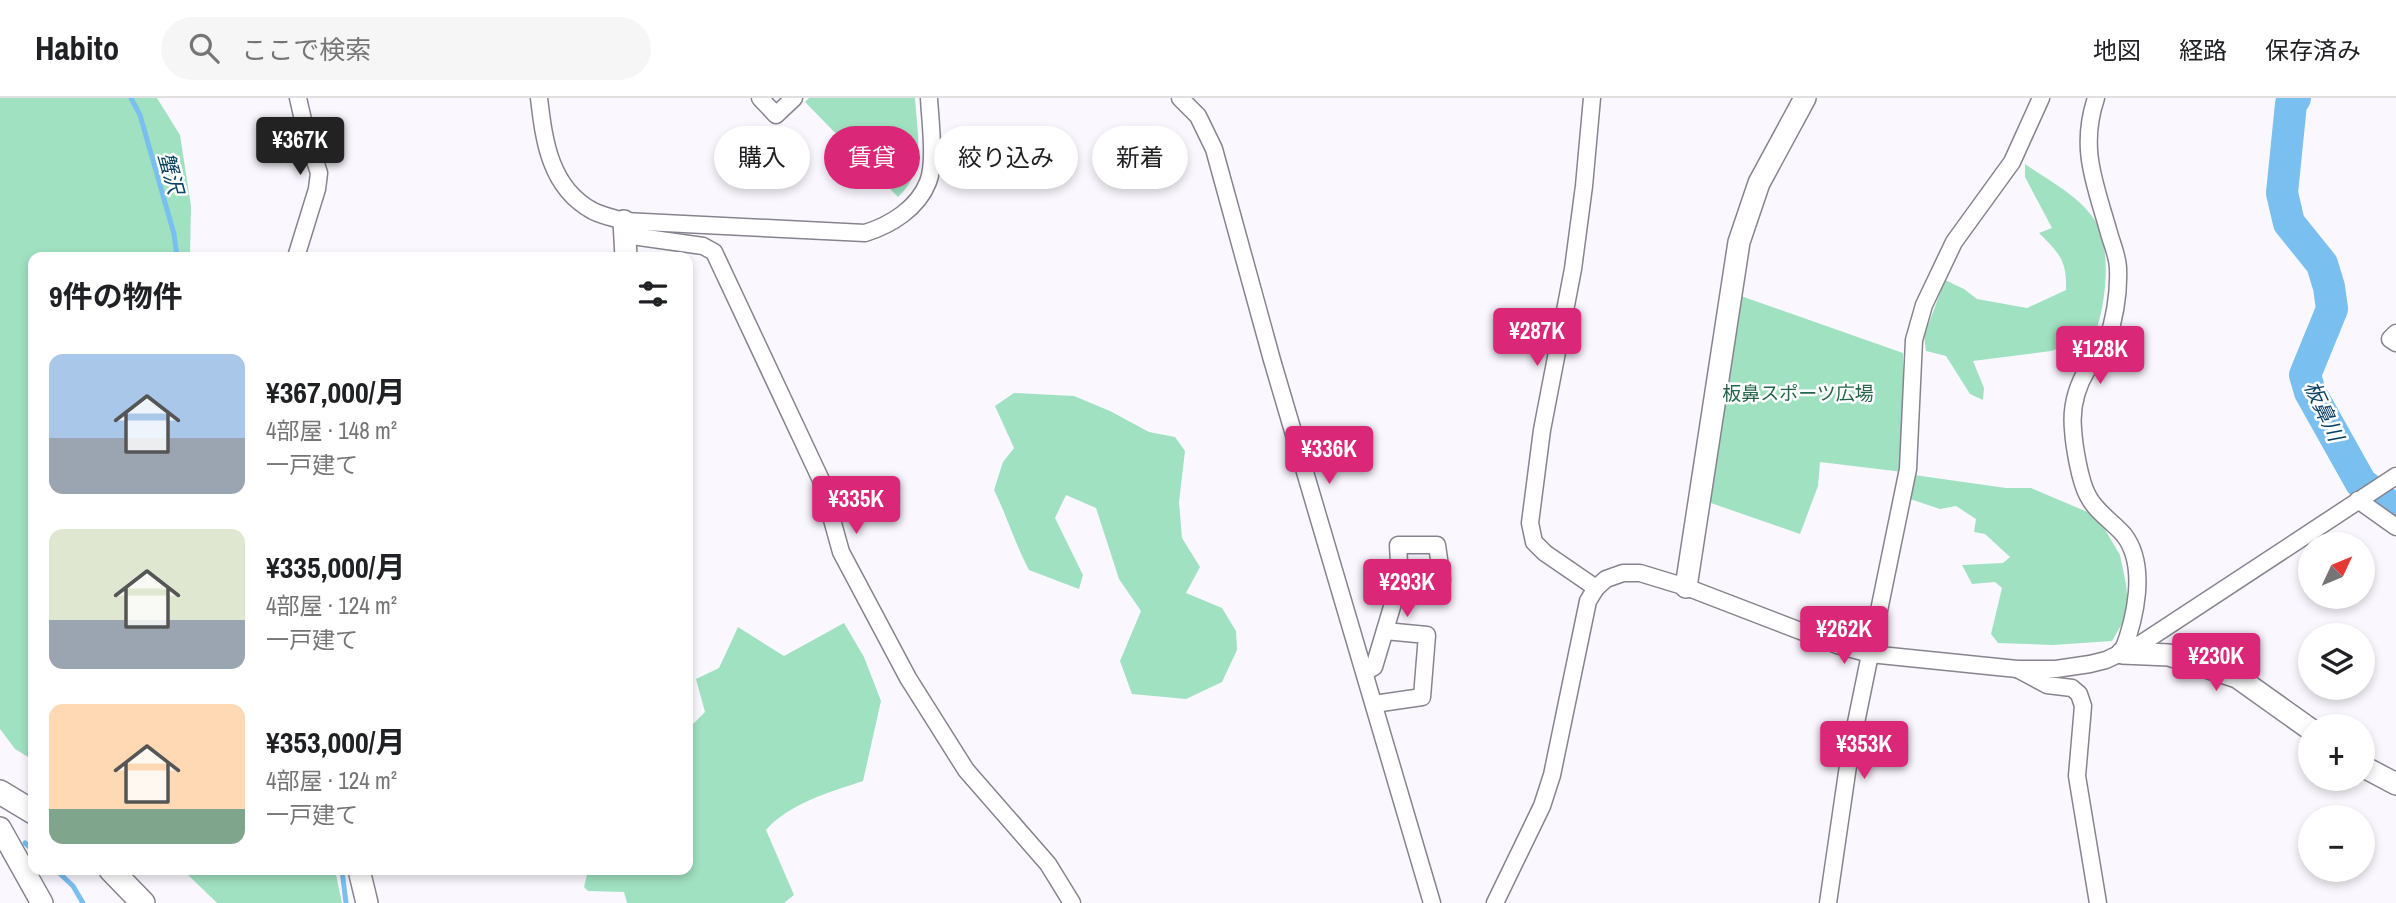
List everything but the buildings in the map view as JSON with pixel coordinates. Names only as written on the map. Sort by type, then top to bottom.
[{"type":"main road","points":[[0,792],[28,809]]},
{"type":"main road","points":[[116,875],[143,903]]},
{"type":"street","points":[[298,98],[319,173],[317,190],[298,252]]},
{"type":"street","points":[[539,98],[544,141],[553,168],[578,201],[625,228],[703,246],[714,252],[821,480],[841,552],[908,678],[966,770],[1048,864],[1072,903]]},
{"type":"street","points":[[760,98],[776,115],[794,98]]},
{"type":"street","points":[[625,228],[865,233],[882,228],[908,209],[929,181],[929,98]]},
{"type":"street","points":[[1180,98],[1198,117],[1214,149],[1272,360],[1432,903]]},
{"type":"street","points":[[1592,98],[1573,269],[1542,430],[1530,523],[1534,542],[1545,553],[1596,588]]},
{"type":"street","points":[[1686,587],[1739,242],[1759,183],[1805,98]]},
{"type":"street","points":[[1828,903],[1850,752],[1909,469],[1914,340],[1924,305],[1954,242],[2012,162],[2041,98]]},
{"type":"street","points":[[2096,98],[2088,120],[2087,141],[2090,169],[2118,266],[2115,307],[2107,345],[2078,388],[2072,415],[2073,432],[2087,496],[2131,546],[2138,582],[2137,600],[2132,628],[2122,653]]},
{"type":"street","points":[[625,228],[626,252]]},
{"type":"street","points":[[2396,332],[2390,339],[2396,343]]},
{"type":"street","points":[[1494,903],[1542,806],[1552,775],[1588,601],[1606,579],[1623,573],[1640,573],[1686,587],[1825,641],[1870,654],[2017,669],[2075,667],[2106,660],[2142,643],[2390,479]]},
{"type":"street","points":[[2360,499],[2396,527]]},
{"type":"street","points":[[1364,672],[1374,667],[1399,580],[1398,545],[1437,545],[1441,580]]},
{"type":"street","points":[[1374,704],[1422,697],[1427,635],[1385,631]]},
{"type":"street","points":[[2122,653],[2169,655],[2237,677],[2298,720]]},
{"type":"street","points":[[2017,669],[2047,685],[2072,688],[2079,694],[2083,706],[2077,776],[2098,903]]},
{"type":"street","points":[[2375,773],[2396,784]]},
{"type":"street","points":[[0,828],[43,903]]},
{"type":"street","points":[[360,875],[367,903]]},
{"type":"green space","points":[[0,98],[157,98],[180,135],[191,206],[190,252],[28,252],[28,757],[15,749],[0,729]]},
{"type":"green space","points":[[809,98],[915,98],[917,126],[828,126],[805,102]]},
{"type":"green space","points":[[2025,164],[2072,196],[2094,219],[2100,231],[2106,260],[2102,309],[2094,336],[2051,351],[1973,361],[1984,388],[1983,400],[1970,394],[1946,356],[1926,351],[1924,336],[1945,280],[1977,299],[2027,308],[2066,290],[2063,264],[2052,246],[2039,233],[2052,228],[2025,177]]},
{"type":"green space","points":[[890,189],[905,189],[898,197]]},
{"type":"green space","name":"板鼻スポーツ広場","points":[[1741,296],[1903,353],[1903,472],[1820,462],[1818,486],[1800,534],[1708,502]]},
{"type":"green space","points":[[1014,393],[1074,396],[1149,432],[1175,437],[1185,451],[1179,502],[1182,538],[1200,567],[1186,593],[1222,608],[1236,631],[1237,650],[1222,682],[1186,699],[1132,694],[1120,661],[1141,611],[1119,579],[1096,508],[1066,495],[1055,518],[1083,575],[1079,589],[1029,570],[994,490],[1003,462],[1014,448],[995,406]]},
{"type":"green space","points":[[1914,475],[2006,488],[2031,488],[2097,516],[2120,555],[2126,584],[2128,606],[2123,622],[2112,641],[2053,645],[1998,643],[1991,634],[2002,588],[1995,582],[1972,584],[1962,565],[2003,563],[2010,557],[1985,534],[1974,532],[1976,519],[1956,506],[1940,509],[1907,498]]},
{"type":"green space","points":[[844,623],[864,657],[881,701],[863,781],[824,794],[787,812],[766,830],[794,895],[784,903],[627,903],[624,892],[588,891],[584,887],[587,875],[693,875],[693,724],[705,712],[696,679],[719,668],[738,627],[784,656]]},
{"type":"green space","points":[[188,875],[336,875],[342,903],[217,903]]},
{"type":"waterway","name":"蟹沢","points":[[131,98],[140,115],[174,234],[176,252]]},
{"type":"waterway","name":"板鼻川","points":[[2295,98],[2291,104],[2282,193],[2289,223],[2322,264],[2332,309],[2305,375],[2310,392],[2361,483],[2396,511]]},
{"type":"waterway","points":[[61,875],[73,886],[83,903]]},
{"type":"waterway","name":"蟹沢","points":[[343,875],[346,903]]}]
